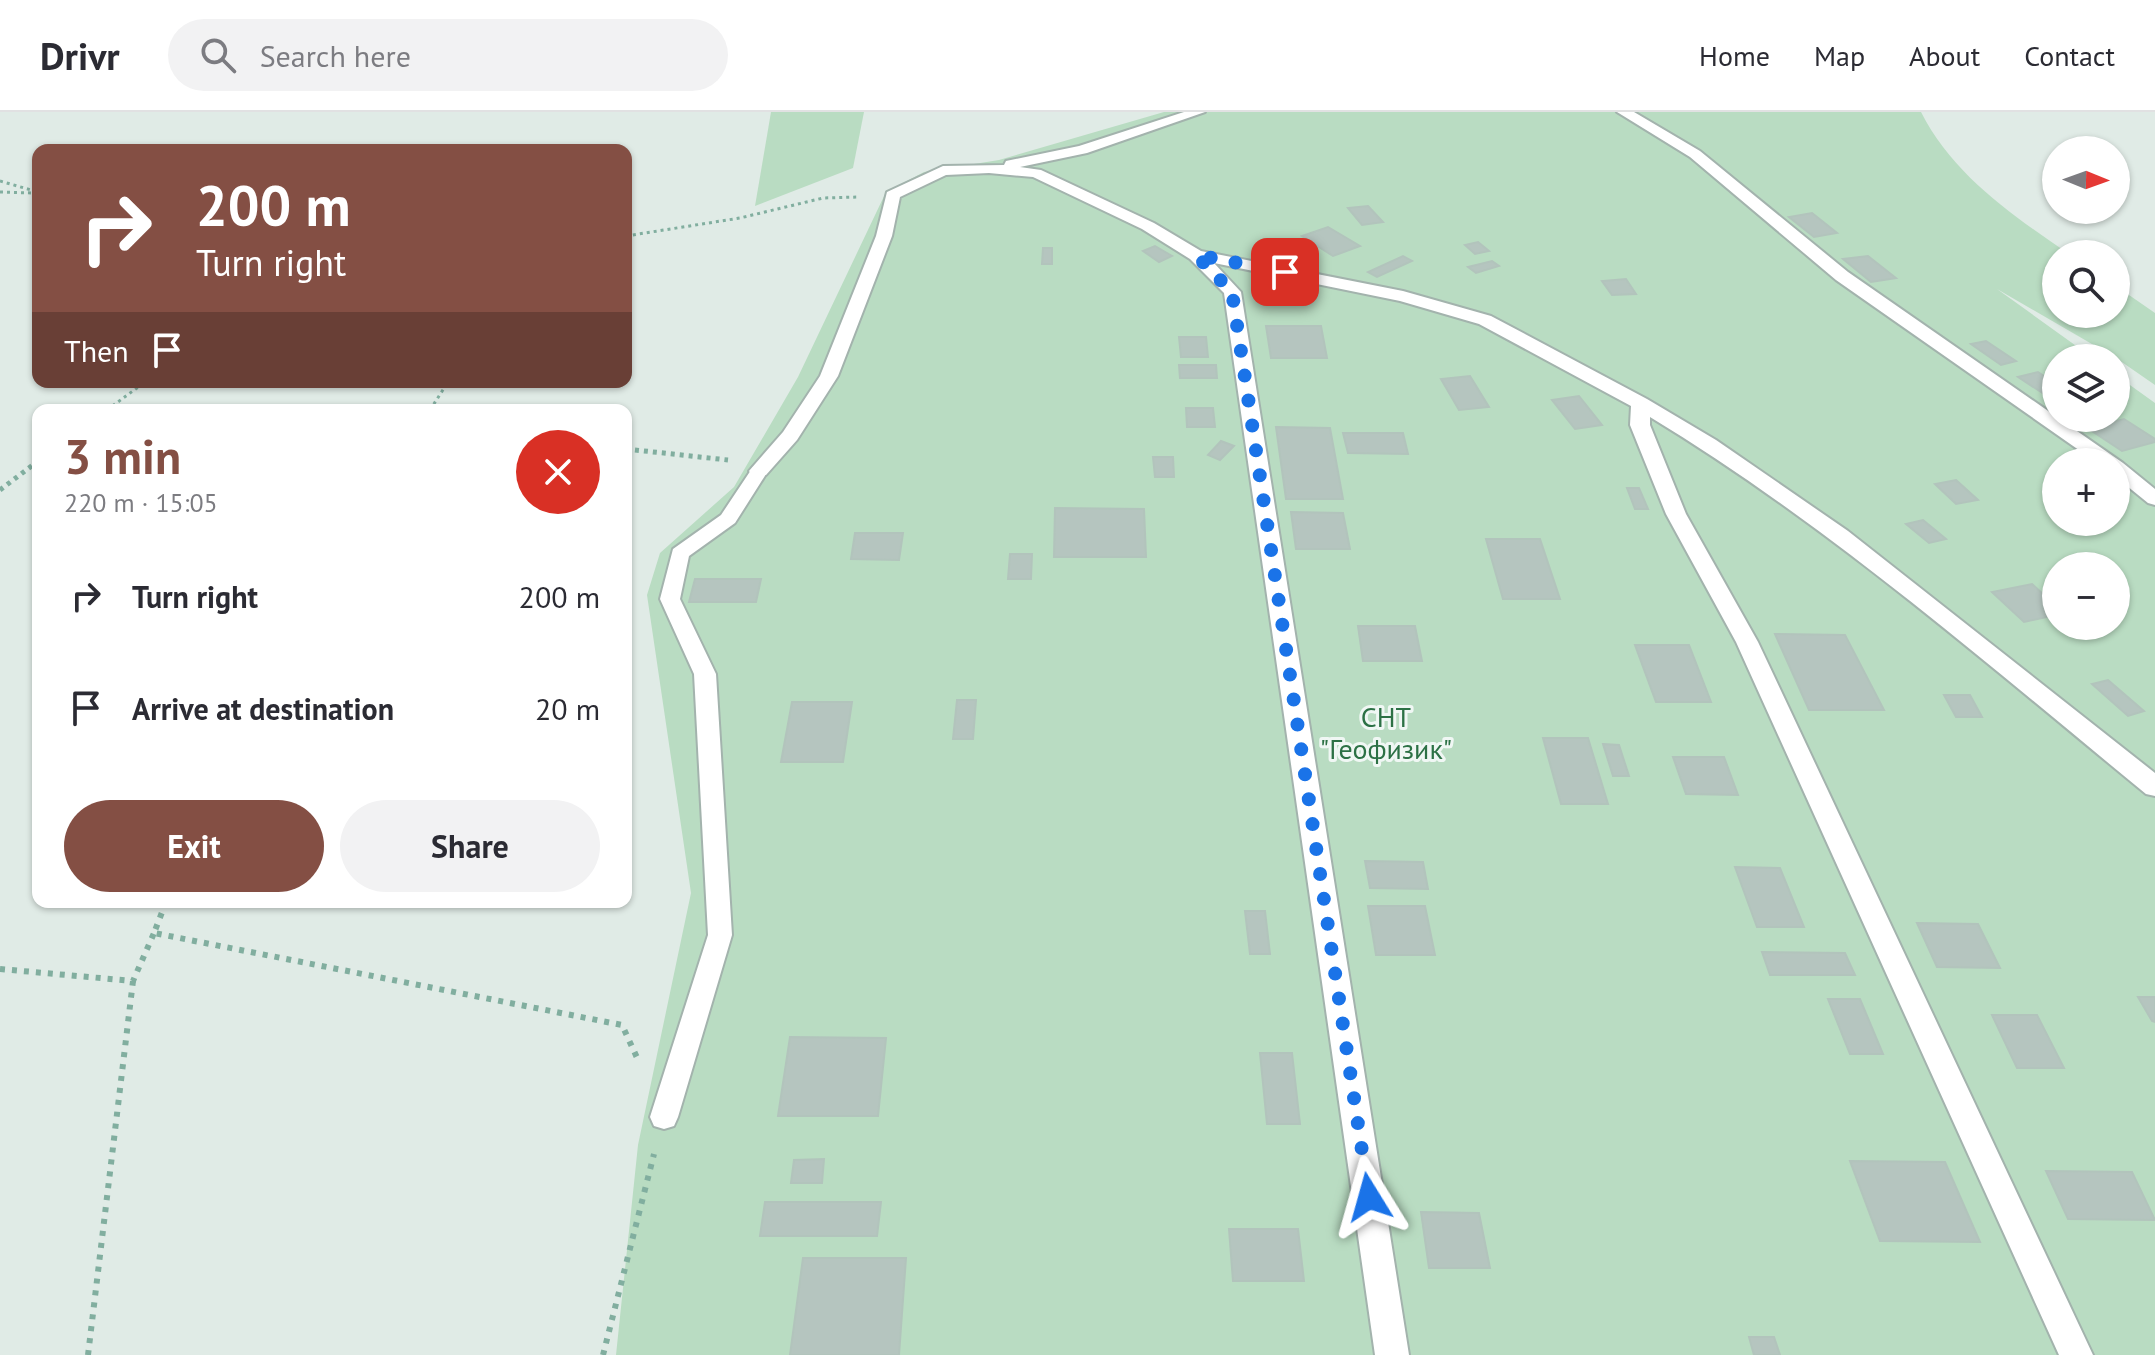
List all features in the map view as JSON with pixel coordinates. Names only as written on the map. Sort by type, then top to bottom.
[{"type":"street","points":[[759,471],[790,436],[829,376],[884,236],[893,195],[943,171],[989,168],[1082,150],[1198,112]]},
{"type":"street","points":[[1624,112],[1695,154],[1842,276],[2089,448]]},
{"type":"street","points":[[989,168],[1036,173],[1148,226],[1196,255],[1232,292],[1392,1355]]},
{"type":"street","points":[[1196,255],[1403,296],[1485,320],[1640,403],[1696,435],[1805,507],[2155,787]]},
{"type":"street","points":[[1640,403],[1640,425],[1676,514],[1747,642],[2076,1355]]},
{"type":"street","points":[[2130,478],[2155,499]]},
{"type":"lane","points":[[664,1117],[720,935],[705,674],[670,599],[680,553],[728,519],[759,471]]},
{"type":"path","points":[[0,181],[32,191]]},
{"type":"path","points":[[0,192],[32,193]]},
{"type":"path","points":[[632,235],[740,218],[823,198],[893,195]]},
{"type":"path","points":[[115,404],[137,388]]},
{"type":"path","points":[[632,449],[719,456],[759,471]]},
{"type":"path","points":[[0,490],[32,466]]},
{"type":"path","points":[[88,1355],[133,981],[164,908]]},
{"type":"path","points":[[154,933],[622,1025],[664,1117],[603,1355]]},
{"type":"path","points":[[0,969],[133,981]]},
{"type":"green space","points":[[771,112],[864,112],[853,168],[755,206]]},
{"type":"green space","name":"СНТ \"Геофизик\"","points":[[1164,112],[1921,112],[1934,135],[1967,174],[2006,209],[2049,240],[2042,240],[2042,315],[1997,289],[2042,321],[2042,328],[2051,328],[2074,344],[2042,344],[2042,432],[2130,432],[2130,385],[2155,403],[2155,1355],[616,1355],[638,1145],[691,893],[647,595],[660,553],[734,487],[798,377],[886,192],[924,172],[999,160]]},
{"type":"green space","name":"СНТ \"Геофизик\"","points":[[2130,296],[2155,313],[2155,385],[2130,368],[2130,344],[2092,344],[2064,328],[2130,328]]},
{"type":"building","points":[[1368,206],[1383,222],[1362,225],[1348,208]]},
{"type":"building","points":[[1812,213],[1837,233],[1814,237],[1789,217]]},
{"type":"building","points":[[1328,227],[1360,246],[1333,256],[1302,236]]},
{"type":"building","points":[[1478,242],[1489,251],[1475,254],[1465,245]]},
{"type":"building","points":[[1155,246],[1172,256],[1159,262],[1143,251]]},
{"type":"building","points":[[1043,248],[1052,248],[1052,264],[1042,264]]},
{"type":"building","points":[[1403,256],[1412,261],[1377,277],[1368,272]]},
{"type":"building","points":[[1868,256],[1896,278],[1871,282],[1843,259]]},
{"type":"building","points":[[1492,261],[1499,266],[1476,273],[1468,267]]},
{"type":"building","points":[[1626,279],[1636,294],[1612,295],[1602,281]]},
{"type":"building","points":[[1266,326],[1321,326],[1327,358],[1271,358]]},
{"type":"building","points":[[1179,337],[1206,337],[1208,357],[1181,357]]},
{"type":"building","points":[[1986,341],[2016,361],[2001,365],[1971,344]]},
{"type":"building","points":[[1179,365],[1216,365],[1217,378],[1180,378]]},
{"type":"building","points":[[2038,372],[2042,375],[2042,393],[2018,377]]},
{"type":"building","points":[[1470,376],[1489,407],[1459,410],[1441,379]]},
{"type":"building","points":[[1579,396],[1602,425],[1575,429],[1552,400]]},
{"type":"building","points":[[1186,408],[1213,408],[1215,427],[1187,427]]},
{"type":"building","points":[[2130,423],[2155,439],[2155,442],[2130,449],[2118,448],[2094,432],[2130,432]]},
{"type":"building","points":[[1276,427],[1330,428],[1343,499],[1286,499]]},
{"type":"building","points":[[1343,433],[1403,433],[1408,454],[1348,453]]},
{"type":"building","points":[[1221,441],[1234,446],[1220,460],[1208,455]]},
{"type":"building","points":[[1153,457],[1173,457],[1174,477],[1155,477]]},
{"type":"building","points":[[1956,480],[1978,500],[1956,504],[1935,484]]},
{"type":"building","points":[[1627,488],[1639,488],[1648,509],[1635,509]]},
{"type":"building","points":[[1055,508],[1144,509],[1146,557],[1054,557]]},
{"type":"building","points":[[1291,512],[1343,513],[1350,549],[1296,549]]},
{"type":"building","points":[[1923,520],[1946,539],[1929,543],[1906,524]]},
{"type":"building","points":[[855,533],[903,533],[899,560],[851,559]]},
{"type":"building","points":[[1486,539],[1540,539],[1560,599],[1503,599]]},
{"type":"building","points":[[1010,554],[1032,554],[1031,579],[1008,579]]},
{"type":"building","points":[[695,579],[761,579],[756,602],[689,602]]},
{"type":"building","points":[[2032,584],[2042,593],[2042,618],[2024,622],[1992,592]]},
{"type":"building","points":[[1358,626],[1415,626],[1422,661],[1363,661]]},
{"type":"building","points":[[1775,634],[1845,635],[1884,710],[1809,710]]},
{"type":"building","points":[[1635,645],[1689,645],[1711,702],[1656,702]]},
{"type":"building","points":[[2108,680],[2144,711],[2128,716],[2092,684]]},
{"type":"building","points":[[1944,695],[1970,695],[1982,717],[1956,717]]},
{"type":"building","points":[[957,700],[976,700],[973,739],[953,739]]},
{"type":"building","points":[[792,702],[852,702],[843,762],[781,762]]},
{"type":"building","points":[[1543,738],[1588,738],[1608,804],[1561,804]]},
{"type":"building","points":[[1603,744],[1619,745],[1629,776],[1613,776]]},
{"type":"building","points":[[1673,757],[1724,757],[1738,795],[1686,794]]},
{"type":"building","points":[[1365,861],[1423,862],[1428,889],[1370,888]]},
{"type":"building","points":[[1735,867],[1780,868],[1804,927],[1757,927]]},
{"type":"building","points":[[1368,906],[1425,906],[1435,955],[1376,955]]},
{"type":"building","points":[[1245,911],[1265,911],[1270,954],[1250,954]]},
{"type":"building","points":[[1917,923],[1978,924],[2000,968],[1937,967]]},
{"type":"building","points":[[1762,952],[1845,953],[1855,975],[1770,975]]},
{"type":"building","points":[[2138,997],[2155,997],[2155,1022],[2152,1021]]},
{"type":"building","points":[[1828,999],[1860,999],[1883,1054],[1850,1054]]},
{"type":"building","points":[[1992,1015],[2037,1015],[2064,1068],[2017,1068]]},
{"type":"building","points":[[790,1037],[886,1038],[878,1116],[778,1116]]},
{"type":"building","points":[[1260,1053],[1292,1053],[1300,1124],[1267,1124]]},
{"type":"building","points":[[824,1159],[822,1183],[791,1183],[794,1160]]},
{"type":"building","points":[[1850,1161],[1945,1162],[1980,1242],[1880,1241]]},
{"type":"building","points":[[2046,1171],[2132,1172],[2155,1220],[2068,1219]]},
{"type":"building","points":[[765,1202],[881,1202],[877,1236],[760,1236]]},
{"type":"building","points":[[1421,1212],[1479,1213],[1490,1268],[1429,1268]]},
{"type":"building","points":[[1229,1229],[1298,1229],[1304,1281],[1233,1281]]},
{"type":"building","points":[[803,1258],[906,1258],[899,1355],[790,1355]]},
{"type":"building","points":[[1749,1337],[1774,1337],[1780,1355],[1754,1355]]},
{"type":"route","points":[[1285,272],[1196,255],[1232,292],[1369,1197]]}]
